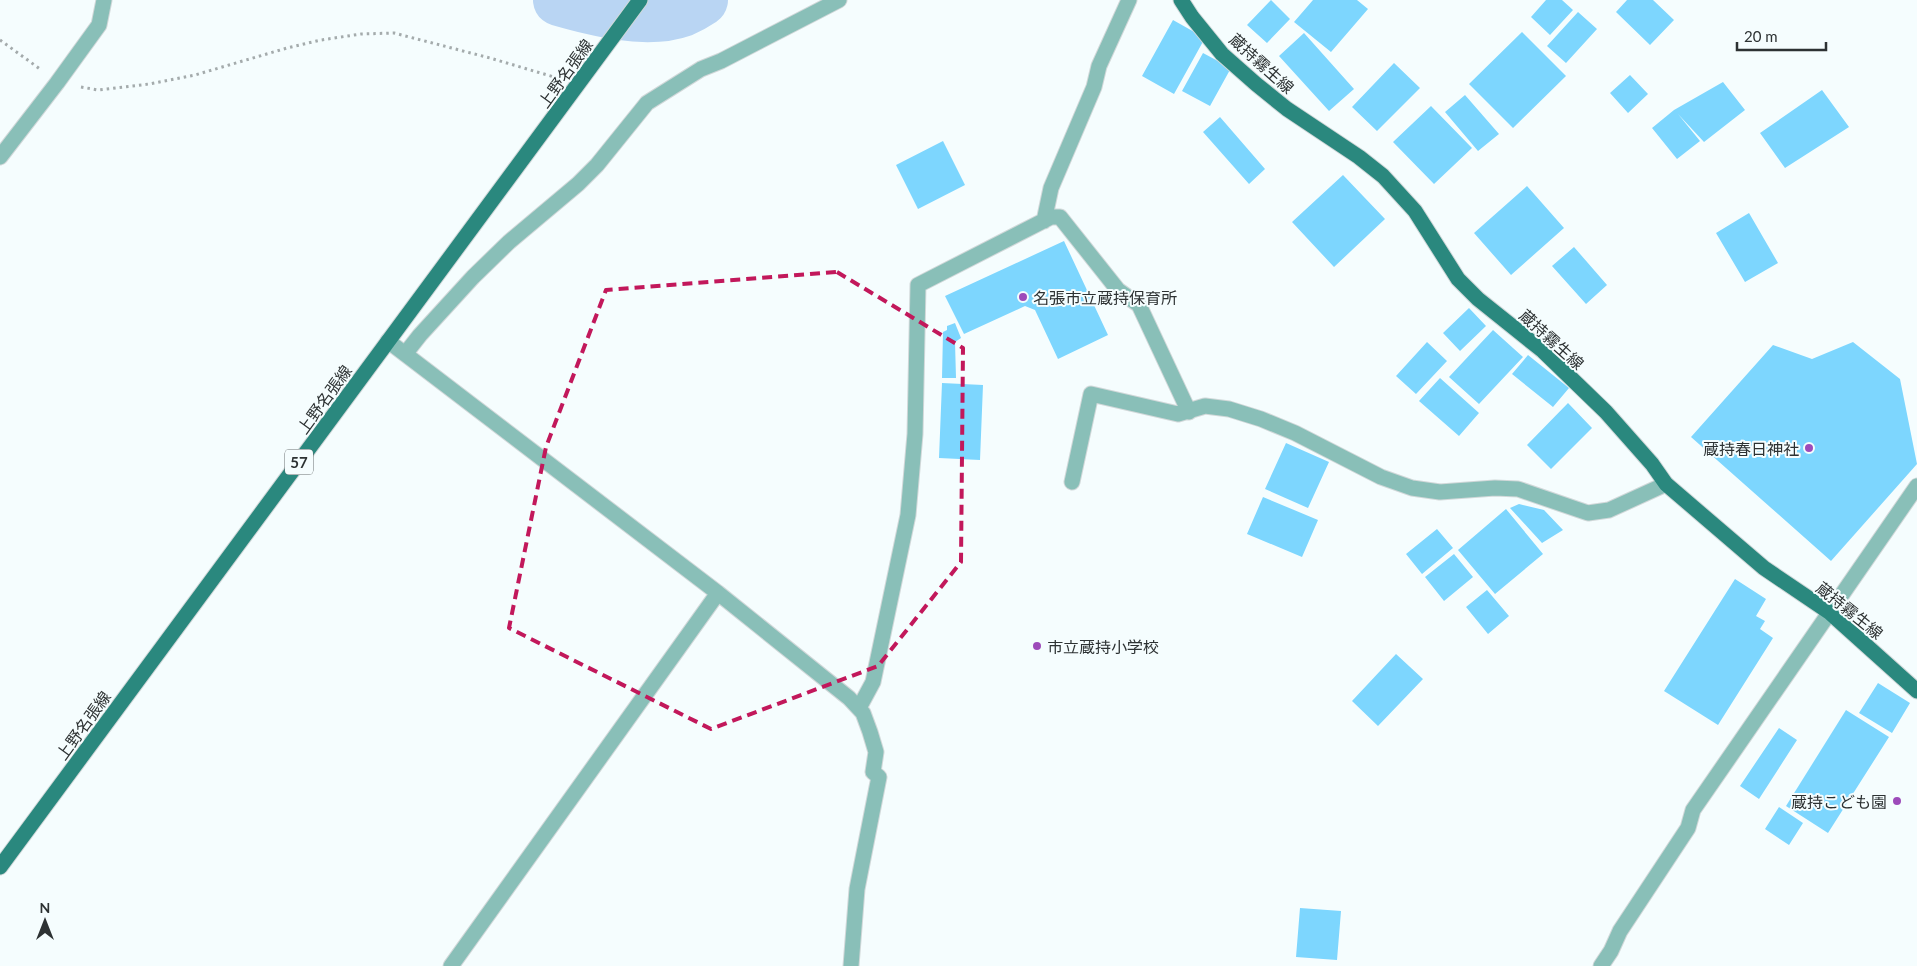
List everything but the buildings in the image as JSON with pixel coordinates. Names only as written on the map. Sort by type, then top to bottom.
[{"type":"main road","name":"上野名張線","points":[[0,867],[640,0]]},
{"type":"main road","name":"蔵持霧生線","points":[[1181,0],[1192,17],[1222,54],[1256,84],[1287,109],[1359,157],[1383,176],[1414,212],[1458,280],[1478,299],[1543,351],[1606,412],[1652,464],[1666,484],[1764,568],[1829,612],[1917,691]]},
{"type":"street","points":[[0,157],[99,25],[104,0]]},
{"type":"street","points":[[406,354],[420,335],[473,277],[597,165],[624,129],[647,103],[701,69],[721,61],[839,0]]},
{"type":"street","points":[[1044,221],[1051,188],[1094,87],[1099,66],[1129,0]]},
{"type":"street","points":[[859,708],[873,682],[908,515],[915,434],[918,285],[1051,217],[1060,217],[1118,290],[1139,305],[1189,412]]},
{"type":"street","points":[[388,341],[718,593],[849,698],[863,712],[876,752],[873,772],[879,777],[857,889],[851,966]]},
{"type":"street","points":[[1072,482],[1091,394],[1178,414],[1205,406],[1229,409],[1261,419],[1295,433],[1380,477],[1412,488],[1440,492],[1495,488],[1518,489],[1588,513],[1609,510],[1666,484]]},
{"type":"street","points":[[1601,966],[1611,951],[1620,931],[1688,828],[1693,810],[1917,486]]},
{"type":"street","points":[[451,966],[718,593]]},
{"type":"path","points":[[0,40],[57,83],[98,90],[150,84],[195,75],[286,48],[321,40],[360,34],[394,33],[490,58],[578,85]]},
{"type":"highlighted area","points":[[837,272],[963,348],[961,562],[878,666],[711,729],[509,628],[546,447],[606,290]]},
{"type":"waterway","points":[[559,0],[588,8],[636,16],[668,15],[682,11],[702,0]]},
{"type":"place","name":"名張市立蔵持保育所","points":[[1023,297]]},
{"type":"place","name":"蔵持春日神社","points":[[1809,448]]},
{"type":"place","name":"市立蔵持小学校","points":[[1037,646]]},
{"type":"place","name":"蔵持こども園","points":[[1897,801]]}]
